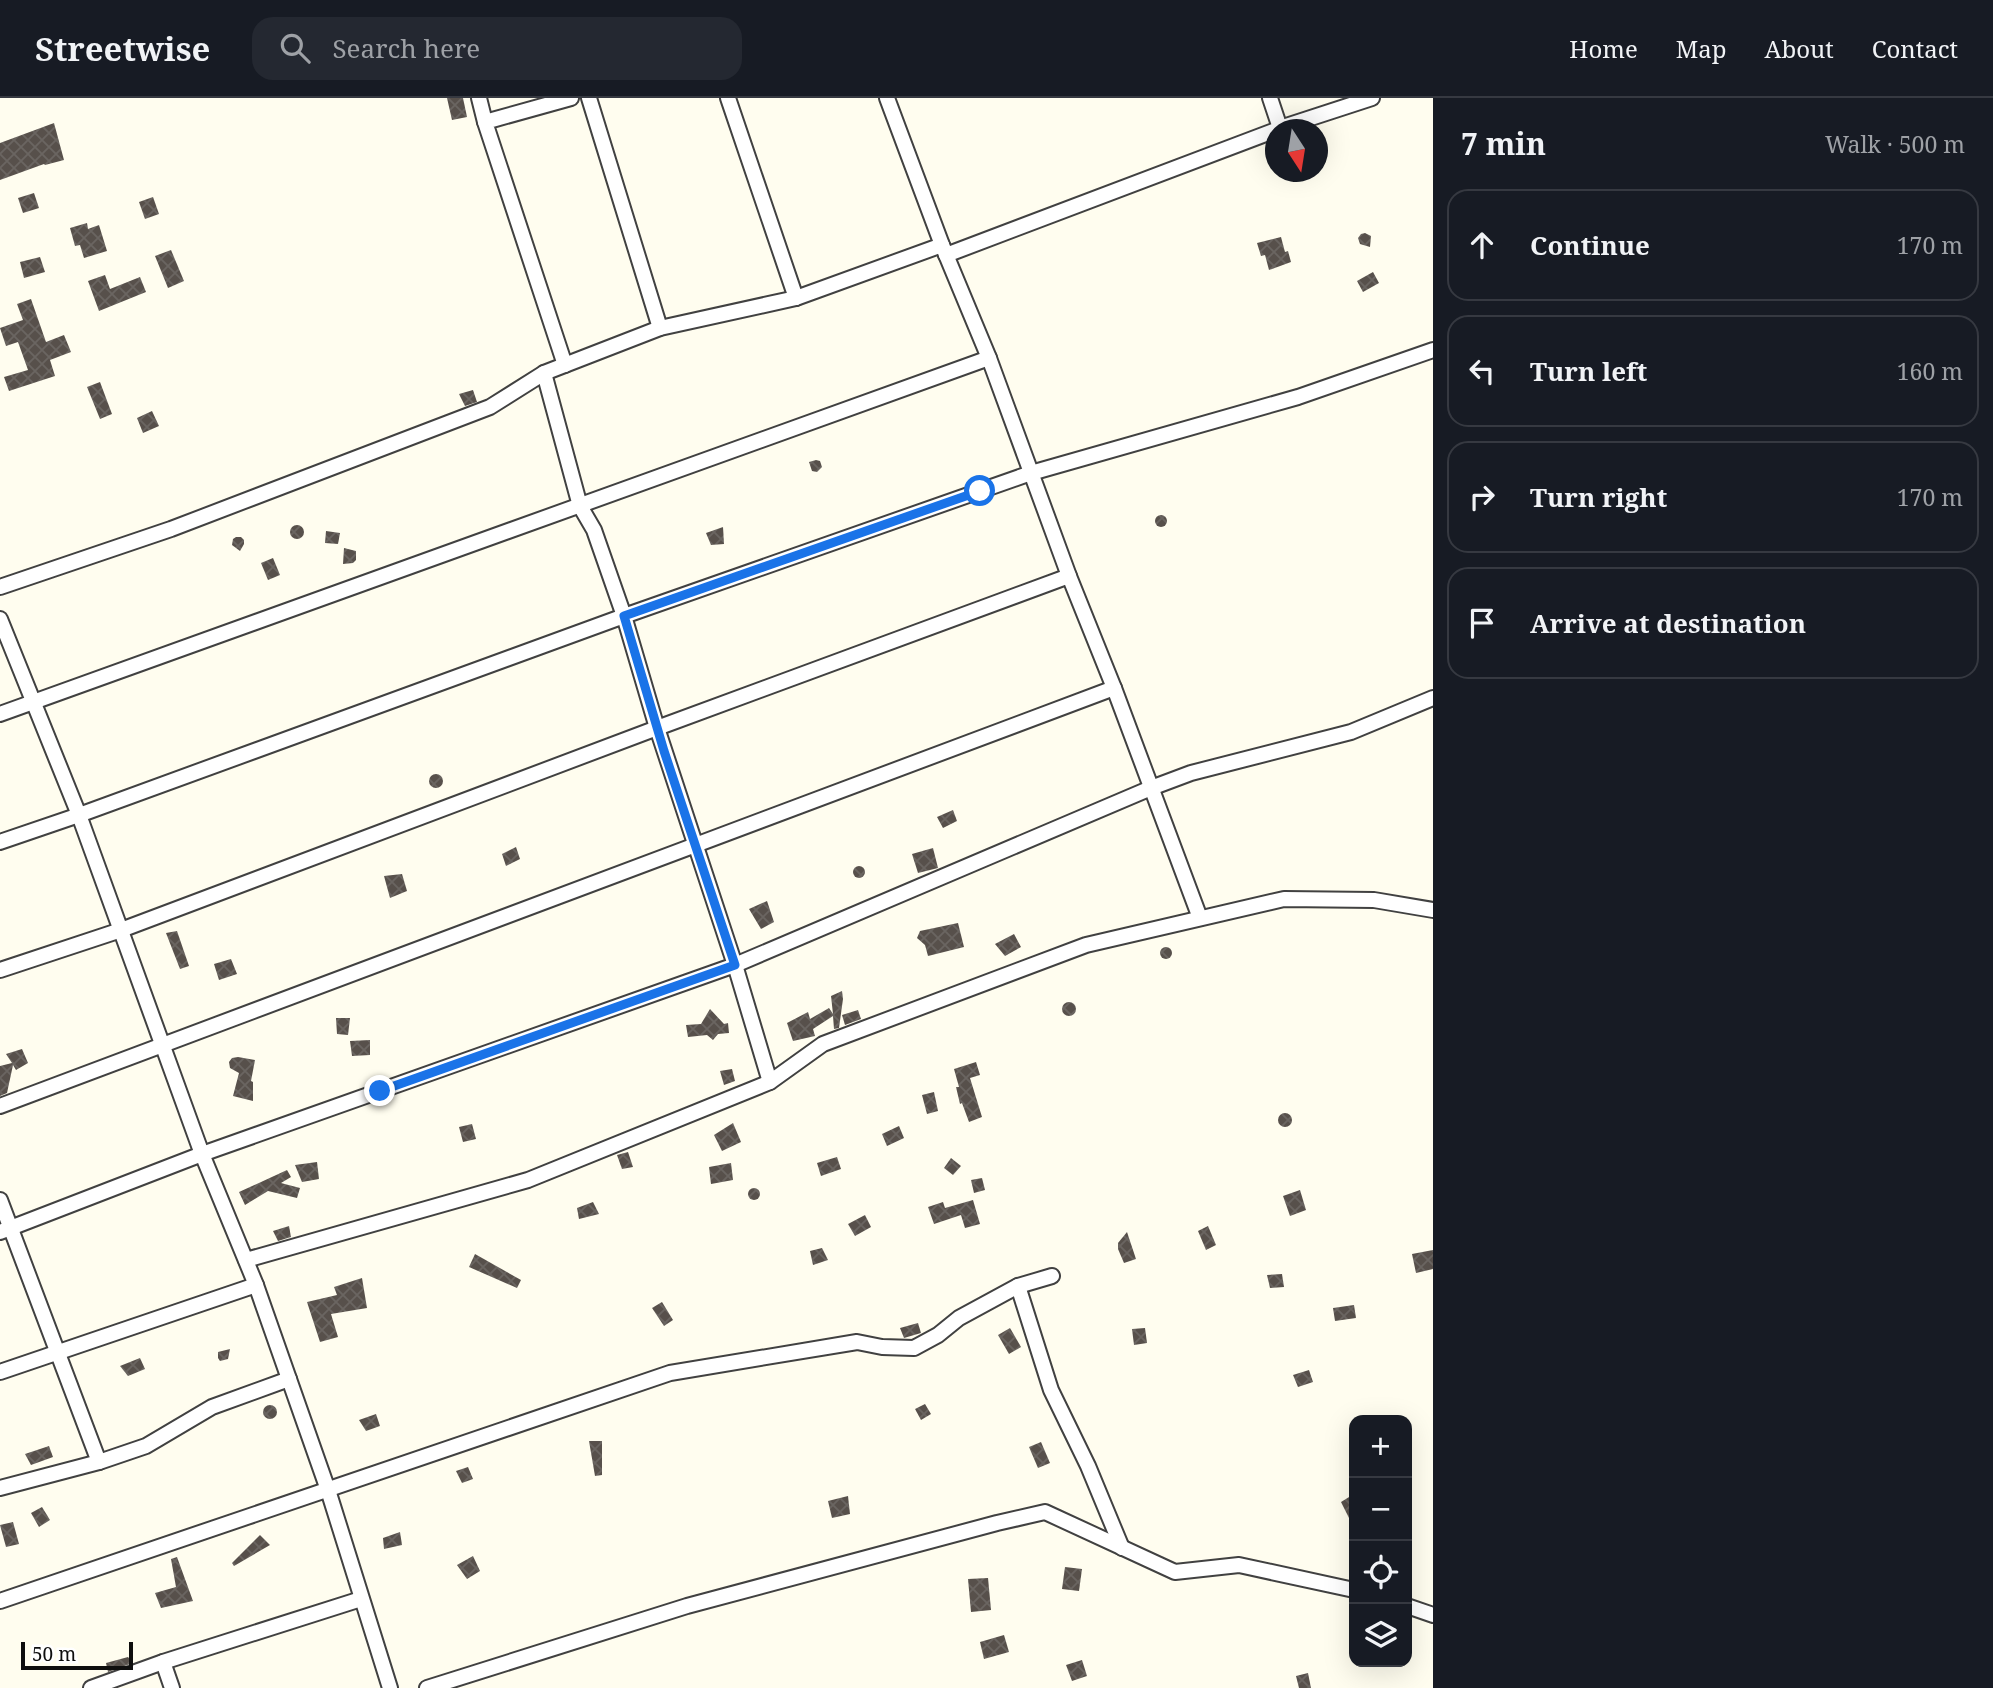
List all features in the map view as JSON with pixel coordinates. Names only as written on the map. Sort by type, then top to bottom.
[{"type":"street","points":[[479,98],[565,365]]},
{"type":"street","points":[[485,122],[570,98]]},
{"type":"street","points":[[589,98],[660,328]]},
{"type":"street","points":[[728,98],[796,298]]},
{"type":"street","points":[[887,98],[944,250],[989,358],[1200,918]]},
{"type":"street","points":[[1270,98],[1275,119]]},
{"type":"street","points":[[1308,119],[1372,98]]},
{"type":"street","points":[[0,587],[171,529],[489,407],[544,373],[660,328],[796,298],[944,250],[1265,133]]},
{"type":"street","points":[[0,842],[624,616],[1031,473],[1297,397],[1433,350]]},
{"type":"street","points":[[0,714],[989,358]]},
{"type":"street","points":[[544,373],[580,506],[594,530],[624,616],[770,1082]]},
{"type":"street","points":[[0,970],[121,930],[1069,576]]},
{"type":"street","points":[[0,619],[79,815],[202,1154],[257,1285],[328,1490],[390,1688]]},
{"type":"street","points":[[0,1106],[1114,688]]},
{"type":"street","points":[[5,1230],[202,1154],[735,965],[1191,773],[1351,732],[1433,698]]},
{"type":"street","points":[[246,1260],[528,1180],[770,1082],[823,1044],[1086,945],[1284,898],[1374,900],[1433,909]]},
{"type":"street","points":[[0,1200],[5,1230],[57,1352],[99,1462]]},
{"type":"street","points":[[0,1601],[670,1373],[857,1342],[914,1348],[938,1335],[959,1318],[1018,1286],[1052,1276]]},
{"type":"street","points":[[0,1371],[257,1285]]},
{"type":"street","points":[[1018,1286],[1051,1390],[1088,1466],[1122,1548]]},
{"type":"street","points":[[0,1488],[99,1462],[146,1446],[212,1407],[289,1379]]},
{"type":"street","points":[[427,1688],[687,1606],[1045,1512],[1175,1572],[1239,1565],[1349,1589]]},
{"type":"street","points":[[91,1688],[163,1662],[361,1600]]},
{"type":"street","points":[[1412,1608],[1433,1615]]},
{"type":"street","points":[[163,1662],[172,1688]]},
{"type":"building","points":[[447,98],[463,98],[467,117],[452,120]]},
{"type":"building","points":[[54,123],[64,160],[44,164],[0,180],[0,143]]},
{"type":"building","points":[[34,193],[39,208],[23,213],[18,198]]},
{"type":"building","points":[[153,197],[159,214],[145,219],[139,202]]},
{"type":"building","points":[[87,223],[88,229],[99,225],[107,251],[84,258],[80,245],[75,246],[70,228]]},
{"type":"building","points":[[1361,234],[1371,236],[1370,247],[1360,244],[1358,238]]},
{"type":"building","points":[[1281,237],[1291,262],[1269,270],[1265,255],[1261,256],[1257,243]]},
{"type":"building","points":[[171,250],[184,281],[168,288],[155,256]]},
{"type":"building","points":[[40,257],[45,272],[24,278],[20,262]]},
{"type":"building","points":[[1373,272],[1379,283],[1363,292],[1357,281]]},
{"type":"building","points":[[105,275],[110,289],[140,277],[146,292],[99,311],[88,281]]},
{"type":"building","points":[[31,299],[46,342],[64,335],[71,352],[50,360],[55,376],[9,391],[4,377],[28,370],[18,342],[6,346],[0,328],[23,320],[17,304]]},
{"type":"building","points":[[100,382],[112,414],[100,419],[87,387]]},
{"type":"building","points":[[473,390],[477,402],[465,406],[459,394]]},
{"type":"building","points":[[152,411],[159,426],[143,433],[137,418]]},
{"type":"building","points":[[820,461],[822,467],[817,472],[812,471],[809,462]]},
{"type":"building","points":[[1161,515],[1167,521],[1161,527],[1155,521]]},
{"type":"building","points":[[297,525],[302,527],[302,537],[297,539],[292,537],[290,532],[292,527]]},
{"type":"building","points":[[723,527],[724,544],[711,545],[706,533]]},
{"type":"building","points":[[326,531],[340,533],[338,544],[325,543]]},
{"type":"building","points":[[236,537],[244,540],[240,551],[232,545]]},
{"type":"building","points":[[344,548],[356,551],[356,560],[353,563],[343,564]]},
{"type":"building","points":[[273,558],[280,575],[268,580],[261,563]]},
{"type":"building","points":[[436,774],[441,776],[441,786],[436,788],[431,786],[429,781],[431,776]]},
{"type":"building","points":[[953,810],[957,821],[943,828],[937,817]]},
{"type":"building","points":[[516,847],[520,859],[506,866],[502,854]]},
{"type":"building","points":[[933,848],[938,868],[918,873],[912,854]]},
{"type":"building","points":[[859,866],[865,872],[859,878],[853,872]]},
{"type":"building","points":[[402,874],[407,891],[390,898],[384,876]]},
{"type":"building","points":[[767,901],[774,922],[761,929],[749,909]]},
{"type":"building","points":[[958,923],[964,947],[928,956],[925,945],[917,938],[920,931]]},
{"type":"building","points":[[177,931],[189,966],[180,969],[166,933]]},
{"type":"building","points":[[1014,934],[1021,947],[1005,956],[995,944]]},
{"type":"building","points":[[1166,947],[1172,953],[1166,959],[1160,953]]},
{"type":"building","points":[[231,959],[237,974],[219,980],[214,964]]},
{"type":"building","points":[[842,991],[839,1028],[834,1029],[833,1016],[813,1029],[815,1036],[793,1041],[787,1023],[808,1012],[810,1019],[829,1008],[833,1014],[831,996]]},
{"type":"building","points":[[1066,1002],[1072,1002],[1076,1009],[1072,1016],[1066,1016],[1062,1012],[1062,1006]]},
{"type":"building","points":[[710,1009],[724,1024],[728,1023],[729,1033],[718,1034],[713,1040],[707,1035],[688,1037],[686,1025],[701,1024]]},
{"type":"building","points":[[858,1010],[861,1019],[845,1025],[842,1015]]},
{"type":"building","points":[[336,1018],[350,1018],[348,1035],[337,1034]]},
{"type":"building","points":[[370,1040],[370,1055],[352,1056],[350,1041]]},
{"type":"building","points":[[22,1049],[28,1063],[16,1070],[13,1065],[7,1093],[0,1096],[0,1066],[12,1063],[6,1054]]},
{"type":"building","points":[[238,1057],[255,1060],[251,1081],[253,1101],[233,1096],[239,1073],[230,1068],[229,1062]]},
{"type":"building","points":[[976,1062],[980,1075],[970,1078],[982,1117],[969,1122],[962,1103],[960,1104],[954,1069]]},
{"type":"building","points":[[732,1069],[735,1081],[724,1085],[720,1071]]},
{"type":"building","points":[[934,1092],[938,1111],[927,1114],[922,1095]]},
{"type":"building","points":[[1285,1113],[1290,1115],[1290,1125],[1285,1127],[1280,1125],[1278,1120],[1280,1115]]},
{"type":"building","points":[[733,1123],[741,1142],[722,1151],[714,1135]]},
{"type":"building","points":[[472,1124],[476,1139],[463,1142],[459,1127]]},
{"type":"building","points":[[899,1126],[904,1138],[887,1146],[882,1134]]},
{"type":"building","points":[[628,1152],[633,1167],[622,1169],[617,1155]]},
{"type":"building","points":[[837,1157],[841,1169],[821,1176],[817,1163]]},
{"type":"building","points":[[951,1158],[961,1166],[953,1175],[944,1168]]},
{"type":"building","points":[[317,1162],[319,1179],[302,1182],[295,1165]]},
{"type":"building","points":[[731,1163],[733,1180],[711,1184],[709,1167]]},
{"type":"building","points":[[287,1170],[291,1177],[281,1183],[300,1188],[297,1198],[268,1191],[245,1205],[239,1192]]},
{"type":"building","points":[[982,1178],[985,1190],[974,1193],[971,1180]]},
{"type":"building","points":[[749,1189],[759,1189],[759,1199],[749,1199]]},
{"type":"building","points":[[1300,1190],[1306,1210],[1290,1216],[1283,1196]]},
{"type":"building","points":[[973,1200],[980,1224],[965,1228],[961,1215],[934,1224],[928,1207],[943,1202],[945,1208]]},
{"type":"building","points":[[593,1202],[599,1214],[579,1219],[577,1208]]},
{"type":"building","points":[[865,1215],[871,1227],[855,1236],[848,1224]]},
{"type":"building","points":[[289,1226],[291,1237],[278,1241],[273,1231]]},
{"type":"building","points":[[1208,1226],[1216,1245],[1206,1250],[1198,1231]]},
{"type":"building","points":[[1127,1232],[1136,1259],[1124,1263],[1118,1243]]},
{"type":"building","points":[[822,1248],[828,1260],[813,1265],[810,1251]]},
{"type":"building","points":[[1433,1250],[1433,1269],[1416,1273],[1412,1254]]},
{"type":"building","points":[[475,1254],[521,1280],[517,1288],[469,1267]]},
{"type":"building","points":[[1282,1274],[1284,1287],[1270,1288],[1267,1275]]},
{"type":"building","points":[[362,1278],[367,1308],[331,1314],[338,1337],[320,1342],[307,1302],[337,1295],[334,1287]]},
{"type":"building","points":[[662,1302],[673,1320],[664,1326],[652,1308]]},
{"type":"building","points":[[1354,1305],[1356,1318],[1335,1321],[1333,1308]]},
{"type":"building","points":[[918,1323],[921,1333],[904,1338],[900,1328]]},
{"type":"building","points":[[1010,1328],[1021,1347],[1009,1354],[998,1335]]},
{"type":"building","points":[[1145,1328],[1147,1343],[1134,1345],[1132,1329]]},
{"type":"building","points":[[230,1349],[228,1359],[220,1361],[218,1352]]},
{"type":"building","points":[[140,1358],[145,1369],[128,1376],[120,1366]]},
{"type":"building","points":[[1309,1370],[1313,1382],[1298,1387],[1293,1375]]},
{"type":"building","points":[[925,1404],[931,1414],[921,1420],[915,1409]]},
{"type":"building","points":[[270,1405],[275,1407],[275,1417],[270,1419],[265,1417],[263,1412],[265,1407]]},
{"type":"building","points":[[376,1414],[380,1426],[366,1431],[359,1420]]},
{"type":"building","points":[[589,1441],[602,1441],[602,1475],[595,1476]]},
{"type":"building","points":[[1041,1442],[1050,1463],[1038,1468],[1029,1447]]},
{"type":"building","points":[[49,1446],[53,1457],[31,1465],[25,1454]]},
{"type":"building","points":[[468,1467],[473,1479],[462,1483],[456,1471]]},
{"type":"building","points":[[848,1496],[850,1514],[832,1518],[828,1501]]},
{"type":"building","points":[[1349,1497],[1349,1518],[1341,1502]]},
{"type":"building","points":[[42,1507],[50,1520],[39,1527],[31,1513]]},
{"type":"building","points":[[13,1522],[19,1544],[6,1547],[0,1525]]},
{"type":"building","points":[[400,1532],[402,1545],[384,1549],[383,1538]]},
{"type":"building","points":[[260,1535],[270,1545],[234,1566],[232,1563]]},
{"type":"building","points":[[473,1556],[480,1571],[467,1579],[457,1565]]},
{"type":"building","points":[[177,1557],[193,1601],[161,1608],[155,1593],[176,1587],[171,1559]]},
{"type":"building","points":[[1065,1567],[1082,1569],[1079,1591],[1062,1589]]},
{"type":"building","points":[[988,1578],[991,1610],[971,1612],[968,1579]]},
{"type":"building","points":[[1004,1635],[1009,1652],[984,1659],[980,1642]]},
{"type":"building","points":[[128,1657],[133,1663],[108,1672],[106,1663]]},
{"type":"building","points":[[1082,1660],[1087,1676],[1072,1681],[1066,1665]]},
{"type":"building","points":[[1308,1673],[1311,1688],[1299,1688],[1296,1676]]},
{"type":"route","points":[[380,1091],[735,965],[664,751],[624,616],[980,491]]}]
